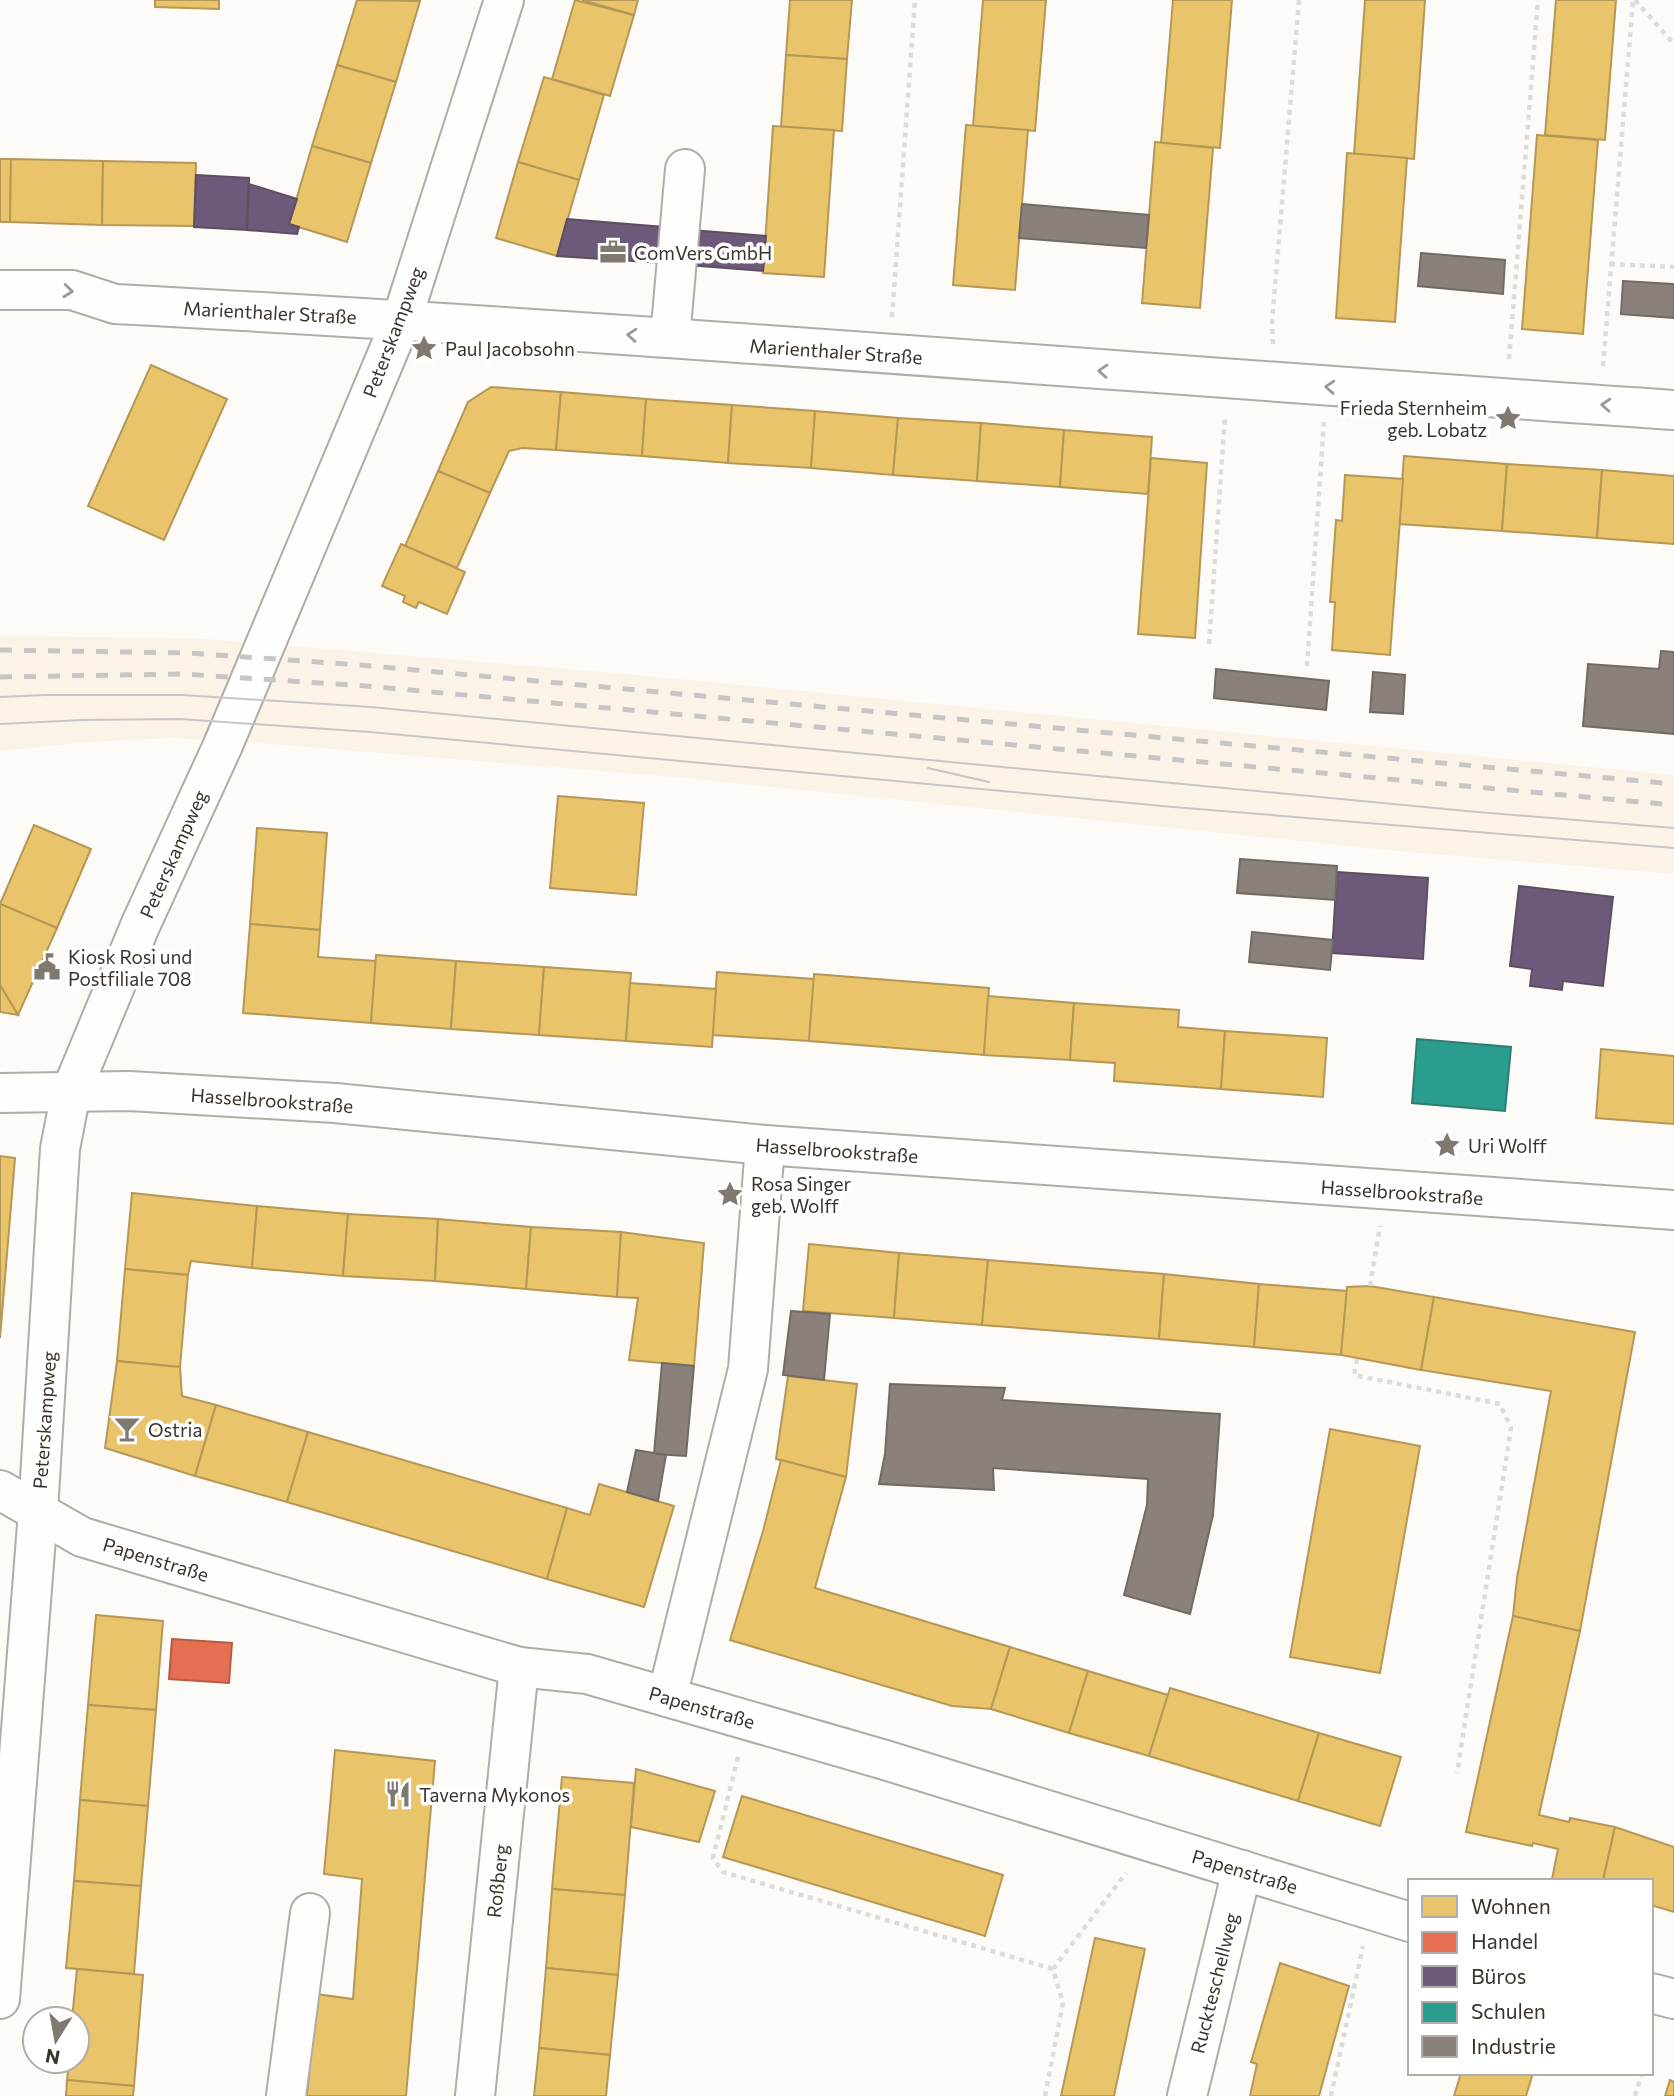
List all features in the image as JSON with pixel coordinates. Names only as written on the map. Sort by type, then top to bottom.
[{"type":"street","name":"Peterskampweg","points":[[0,1999],[38,1512],[60,1149],[71,1092],[140,926],[223,745],[402,319],[504,0]]},
{"type":"street","points":[[670,338],[685,169]]},
{"type":"street","name":"Marienthaler Straße","points":[[0,290],[72,290],[115,304],[402,319],[1674,410]]},
{"type":"street","name":"Hasselbrookstraße","points":[[0,1093],[129,1091],[335,1103],[765,1145],[1674,1210]]},
{"type":"street","points":[[667,1697],[747,1369],[765,1145]]},
{"type":"street","name":"Papenstraße","points":[[0,1490],[82,1537],[519,1667],[587,1674],[885,1760],[1408,1921]]},
{"type":"street","name":"Roßberg","points":[[475,2096],[519,1667]]},
{"type":"street","name":"Ruckteschellweg","points":[[1186,2096],[1242,1870]]},
{"type":"street","points":[[286,2096],[310,1913]]},
{"type":"street","points":[[1653,1994],[1674,1999]]},
{"type":"path","points":[[890,355],[915,0]]},
{"type":"path","points":[[1276,383],[1272,323],[1299,0]]},
{"type":"path","points":[[1507,399],[1538,0]]},
{"type":"path","points":[[1634,0],[1674,44]]},
{"type":"path","points":[[1601,405],[1610,264],[1634,0]]},
{"type":"path","points":[[1610,264],[1674,267]]},
{"type":"path","points":[[1209,643],[1228,380]]},
{"type":"path","points":[[1307,666],[1326,387]]},
{"type":"path","points":[[1370,1286],[1386,1191]]},
{"type":"path","points":[[1357,1359],[1354,1376],[1500,1404],[1511,1428],[1457,1773]]},
{"type":"path","points":[[748,1721],[713,1858],[723,1872],[1053,1969]]},
{"type":"path","points":[[1053,1969],[1150,1842]]},
{"type":"path","points":[[1331,2096],[1370,1910]]},
{"type":"path","points":[[1045,2096],[1063,2003],[1053,1969]]},
{"type":"path","points":[[1635,2096],[1641,2075]]},
{"type":"shaded area","points":[[0,636],[193,638],[317,648],[627,674],[1674,775],[1674,874],[1386,850],[684,778],[271,744],[173,738],[90,742],[0,751]]},
{"type":"building: Wohnen","points":[[155,0],[219,0],[219,9],[155,7]]},
{"type":"building: Wohnen","points":[[357,0],[420,1],[396,82],[337,65]]},
{"type":"building: Wohnen","points":[[575,0],[634,15],[610,96],[552,79]]},
{"type":"building: Wohnen","points":[[582,0],[638,0],[634,15]]},
{"type":"building: Wohnen","points":[[790,0],[852,0],[847,59],[786,55]]},
{"type":"building: Wohnen","points":[[983,0],[1046,0],[1035,131],[973,126]]},
{"type":"building: Wohnen","points":[[1173,0],[1232,0],[1220,148],[1161,143]]},
{"type":"building: Wohnen","points":[[1365,0],[1425,0],[1414,159],[1354,154]]},
{"type":"building: Wohnen","points":[[1556,0],[1616,0],[1605,140],[1545,135]]},
{"type":"building: Wohnen","points":[[786,55],[847,59],[842,131],[781,127]]},
{"type":"building: Wohnen","points":[[337,65],[396,82],[371,163],[312,146]]},
{"type":"building: Wohnen","points":[[544,77],[604,95],[579,180],[518,162]]},
{"type":"building: Wohnen","points":[[966,125],[1028,130],[1015,290],[953,285]]},
{"type":"building: Wohnen","points":[[773,126],[834,130],[824,277],[763,273]]},
{"type":"building: Wohnen","points":[[1537,135],[1598,140],[1583,334],[1522,329]]},
{"type":"building: Wohnen","points":[[1155,142],[1213,148],[1200,308],[1142,303]]},
{"type":"building: Wohnen","points":[[312,146],[371,163],[347,242],[289,224]]},
{"type":"building: Wohnen","points":[[1347,153],[1407,158],[1395,322],[1336,318]]},
{"type":"building: Wohnen","points":[[0,159],[11,159],[10,222],[0,222]]},
{"type":"building: Wohnen","points":[[11,159],[103,161],[102,225],[10,222]]},
{"type":"building: Wohnen","points":[[103,161],[196,163],[194,226],[102,225]]},
{"type":"building: Wohnen","points":[[518,162],[579,180],[557,256],[496,238]]},
{"type":"building: Wohnen","points":[[151,365],[227,399],[164,540],[88,506]]},
{"type":"building: Wohnen","points":[[491,387],[561,392],[556,450],[522,448],[509,451],[490,493],[438,471],[468,402]]},
{"type":"building: Wohnen","points":[[561,392],[646,399],[642,456],[556,450]]},
{"type":"building: Wohnen","points":[[646,399],[732,405],[728,463],[642,456]]},
{"type":"building: Wohnen","points":[[732,405],[815,411],[811,468],[728,463]]},
{"type":"building: Wohnen","points":[[815,411],[898,418],[893,475],[811,468]]},
{"type":"building: Wohnen","points":[[898,418],[981,423],[977,481],[893,475]]},
{"type":"building: Wohnen","points":[[981,423],[1064,430],[1060,487],[977,481]]},
{"type":"building: Wohnen","points":[[1064,430],[1152,437],[1148,494],[1060,487]]},
{"type":"building: Wohnen","points":[[1404,456],[1507,464],[1502,531],[1399,524]]},
{"type":"building: Wohnen","points":[[1151,458],[1207,463],[1195,638],[1138,634]]},
{"type":"building: Wohnen","points":[[1507,464],[1602,470],[1597,538],[1502,531]]},
{"type":"building: Wohnen","points":[[1602,470],[1674,476],[1674,544],[1597,538]]},
{"type":"building: Wohnen","points":[[438,471],[490,493],[457,568],[405,546]]},
{"type":"building: Wohnen","points":[[1345,475],[1403,479],[1390,655],[1332,650],[1335,602],[1330,602],[1336,520],[1342,521]]},
{"type":"building: Wohnen","points":[[401,544],[465,572],[447,614],[419,602],[416,608],[403,602],[405,596],[382,586]]},
{"type":"building: Wohnen","points":[[558,796],[644,803],[636,895],[550,888]]},
{"type":"building: Wohnen","points":[[34,825],[91,849],[57,928],[0,904]]},
{"type":"building: Wohnen","points":[[257,828],[327,833],[320,930],[250,924]]},
{"type":"building: Wohnen","points":[[0,904],[57,928],[18,1015],[0,985]]},
{"type":"building: Wohnen","points":[[250,924],[320,930],[318,957],[376,961],[371,1023],[243,1013]]},
{"type":"building: Wohnen","points":[[376,955],[456,961],[451,1029],[371,1023]]},
{"type":"building: Wohnen","points":[[456,961],[544,967],[539,1035],[451,1029]]},
{"type":"building: Wohnen","points":[[544,967],[631,973],[626,1041],[539,1035]]},
{"type":"building: Wohnen","points":[[717,972],[814,979],[809,1041],[712,1035]]},
{"type":"building: Wohnen","points":[[814,974],[989,988],[984,1055],[809,1041]]},
{"type":"building: Wohnen","points":[[630,983],[716,989],[712,1047],[626,1041]]},
{"type":"building: Wohnen","points":[[0,985],[18,1015],[0,1012]]},
{"type":"building: Wohnen","points":[[988,996],[1074,1003],[1070,1060],[984,1055]]},
{"type":"building: Wohnen","points":[[1074,1003],[1179,1010],[1178,1027],[1225,1031],[1221,1089],[1114,1081],[1115,1063],[1070,1060]]},
{"type":"building: Wohnen","points":[[1225,1031],[1327,1038],[1323,1097],[1221,1089]]},
{"type":"building: Wohnen","points":[[1601,1049],[1674,1056],[1674,1124],[1596,1118]]},
{"type":"building: Wohnen","points":[[0,1156],[15,1158],[0,1338]]},
{"type":"building: Wohnen","points":[[132,1193],[257,1206],[252,1268],[191,1261],[188,1275],[125,1269]]},
{"type":"building: Wohnen","points":[[257,1206],[348,1214],[343,1276],[252,1268]]},
{"type":"building: Wohnen","points":[[348,1214],[438,1219],[435,1281],[343,1276]]},
{"type":"building: Wohnen","points":[[438,1219],[531,1227],[526,1289],[435,1281]]},
{"type":"building: Wohnen","points":[[531,1227],[621,1232],[617,1297],[526,1289]]},
{"type":"building: Wohnen","points":[[621,1232],[704,1243],[694,1366],[629,1360],[638,1298],[617,1297]]},
{"type":"building: Wohnen","points":[[809,1244],[899,1253],[894,1318],[803,1311]]},
{"type":"building: Wohnen","points":[[899,1253],[988,1260],[982,1325],[894,1318]]},
{"type":"building: Wohnen","points":[[988,1260],[1164,1274],[1159,1339],[982,1325]]},
{"type":"building: Wohnen","points":[[125,1269],[188,1275],[180,1367],[117,1361]]},
{"type":"building: Wohnen","points":[[1164,1274],[1259,1284],[1254,1347],[1159,1339]]},
{"type":"building: Wohnen","points":[[1259,1284],[1347,1291],[1341,1355],[1254,1347]]},
{"type":"building: Wohnen","points":[[1370,1286],[1434,1297],[1421,1370],[1341,1355],[1347,1287]]},
{"type":"building: Wohnen","points":[[1434,1297],[1635,1332],[1580,1631],[1513,1616],[1517,1578],[1551,1391],[1421,1370]]},
{"type":"building: Wohnen","points":[[117,1361],[180,1367],[182,1396],[216,1405],[195,1476],[105,1448]]},
{"type":"building: Wohnen","points":[[788,1376],[857,1384],[846,1477],[776,1459]]},
{"type":"building: Wohnen","points":[[216,1405],[308,1432],[287,1502],[195,1476]]},
{"type":"building: Wohnen","points":[[1330,1429],[1420,1446],[1380,1673],[1290,1657]]},
{"type":"building: Wohnen","points":[[308,1432],[567,1508],[547,1579],[287,1502]]},
{"type":"building: Wohnen","points":[[781,1460],[846,1477],[815,1588],[1010,1647],[991,1709],[952,1706],[730,1640]]},
{"type":"building: Wohnen","points":[[599,1484],[674,1506],[644,1607],[547,1579],[567,1508],[590,1515]]},
{"type":"building: Wohnen","points":[[96,1615],[163,1621],[156,1710],[88,1705]]},
{"type":"building: Wohnen","points":[[1513,1616],[1580,1631],[1539,1815],[1569,1822],[1570,1818],[1615,1827],[1603,1879],[1552,1879],[1558,1849],[1466,1832]]},
{"type":"building: Wohnen","points":[[1010,1647],[1088,1671],[1069,1733],[991,1709]]},
{"type":"building: Wohnen","points":[[1088,1671],[1168,1695],[1149,1756],[1069,1733]]},
{"type":"building: Wohnen","points":[[1170,1688],[1319,1733],[1298,1801],[1149,1756]]},
{"type":"building: Wohnen","points":[[88,1705],[156,1710],[148,1806],[80,1800]]},
{"type":"building: Wohnen","points":[[1319,1733],[1401,1757],[1380,1826],[1298,1801]]},
{"type":"building: Wohnen","points":[[335,1750],[435,1761],[406,2096],[307,2096],[316,1994],[353,1999],[362,1879],[324,1874]]},
{"type":"building: Wohnen","points":[[636,1769],[715,1791],[699,1842],[631,1827]]},
{"type":"building: Wohnen","points":[[562,1777],[634,1783],[625,1895],[552,1889]]},
{"type":"building: Wohnen","points":[[742,1796],[1003,1875],[985,1936],[723,1857]]},
{"type":"building: Wohnen","points":[[80,1800],[148,1806],[141,1886],[74,1881]]},
{"type":"building: Wohnen","points":[[1615,1827],[1674,1847],[1674,1912],[1653,1906],[1653,1879],[1603,1879]]},
{"type":"building: Wohnen","points":[[74,1881],[141,1886],[134,1974],[66,1968]]},
{"type":"building: Wohnen","points":[[552,1889],[625,1895],[618,1975],[546,1968]]},
{"type":"building: Wohnen","points":[[1095,1938],[1145,1949],[1114,2096],[1061,2096]]},
{"type":"building: Wohnen","points":[[1280,1963],[1349,1986],[1319,2096],[1250,2096],[1257,2064],[1251,2062]]},
{"type":"building: Wohnen","points":[[546,1968],[618,1975],[610,2055],[539,2048]]},
{"type":"building: Wohnen","points":[[77,1969],[143,1975],[134,2086],[67,2080],[68,2075],[91,2075],[91,2005],[73,2005]]},
{"type":"building: Wohnen","points":[[539,2048],[610,2055],[606,2096],[534,2096]]},
{"type":"building: Wohnen","points":[[1460,2075],[1532,2075],[1526,2096],[1454,2096]]},
{"type":"building: Wohnen","points":[[67,2080],[134,2086],[133,2096],[66,2096]]},
{"type":"building: Wohnen","points":[[1670,2080],[1674,2082],[1674,2096],[1665,2096]]},
{"type":"building: Handel","points":[[172,1639],[232,1643],[229,1683],[169,1679]]},
{"type":"building: Büros","points":[[196,175],[249,178],[247,230],[194,227]]},
{"type":"building: Büros","points":[[249,184],[297,199],[289,224],[299,227],[297,234],[247,230]]},
{"type":"building: Büros","points":[[567,219],[664,227],[663,263],[557,256]]},
{"type":"building: Büros","points":[[691,230],[766,236],[763,271],[688,265]]},
{"type":"building: Büros","points":[[1337,872],[1428,878],[1423,959],[1332,953]]},
{"type":"building: Büros","points":[[1519,886],[1613,897],[1603,986],[1563,981],[1562,990],[1530,986],[1532,969],[1510,966]]},
{"type":"building: Schulen","points":[[1417,1039],[1511,1047],[1505,1111],[1412,1103]]},
{"type":"building: Industrie","points":[[1022,204],[1149,215],[1146,248],[1019,238]]},
{"type":"building: Industrie","points":[[1421,253],[1505,260],[1503,294],[1418,286]]},
{"type":"building: Industrie","points":[[1623,281],[1674,284],[1674,318],[1621,314]]},
{"type":"building: Industrie","points":[[1661,651],[1674,652],[1674,734],[1583,726],[1588,664],[1659,669]]},
{"type":"building: Industrie","points":[[1216,669],[1329,681],[1326,710],[1214,698]]},
{"type":"building: Industrie","points":[[1373,672],[1405,675],[1403,714],[1370,712]]},
{"type":"building: Industrie","points":[[1240,859],[1337,866],[1335,900],[1237,893]]},
{"type":"building: Industrie","points":[[1252,932],[1333,940],[1330,970],[1249,962]]},
{"type":"building: Industrie","points":[[791,1311],[830,1314],[824,1380],[783,1375]]},
{"type":"building: Industrie","points":[[662,1363],[694,1366],[686,1456],[654,1454]]},
{"type":"building: Industrie","points":[[890,1384],[1005,1388],[1002,1400],[1220,1414],[1213,1515],[1190,1614],[1124,1595],[1147,1505],[1148,1479],[993,1468],[994,1490],[879,1484],[885,1454]]},
{"type":"building: Industrie","points":[[636,1450],[666,1455],[658,1501],[627,1492]]},
{"type":"tram line","points":[[0,697],[182,695],[371,707],[1477,812],[1674,828]]},
{"type":"tram line","points":[[0,724],[180,719],[370,732],[1173,807],[1674,848]]},
{"type":"tram line","points":[[928,768],[989,782]]},
{"type":"railway","points":[[0,650],[189,653],[360,665],[1674,784]]},
{"type":"railway","points":[[0,677],[183,674],[366,686],[1674,805]]},
{"type":"place","name":"ComVers GmbH","points":[[613,252]]},
{"type":"place","name":"Paul Jacobsohn","points":[[424,348]]},
{"type":"place","name":"Frieda Sternheim geb. Lobatz","points":[[1508,418]]},
{"type":"place","name":"Kiosk Rosi und Postfiliale 708","points":[[47,967]]},
{"type":"place","name":"Uri Wolff","points":[[1447,1145]]},
{"type":"place","name":"Rosa Singer geb. Wolff","points":[[730,1194]]},
{"type":"place","name":"Ostria","points":[[127,1429]]},
{"type":"place","name":"Taverna Mykonos","points":[[398,1794]]}]
